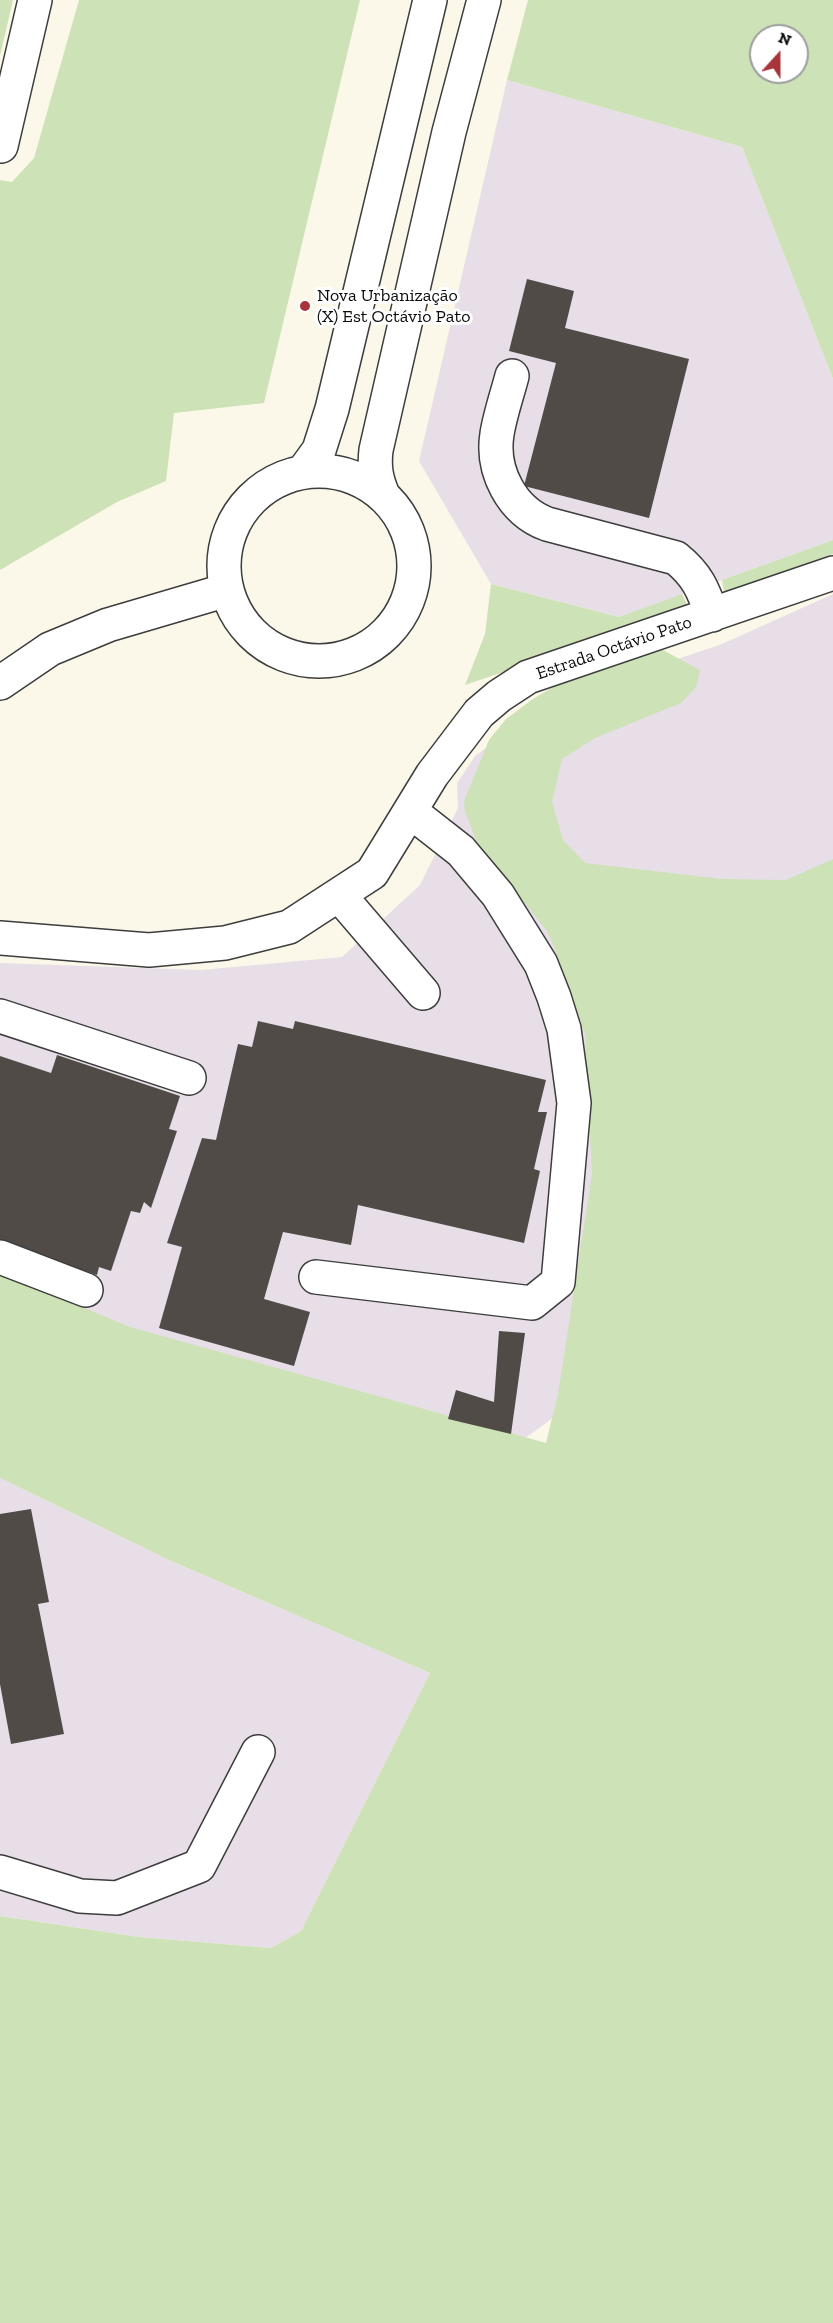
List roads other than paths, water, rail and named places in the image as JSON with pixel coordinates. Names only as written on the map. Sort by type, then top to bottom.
[{"type":"street","points":[[1,146],[35,0]]},
{"type":"street","points":[[303,472],[319,450],[332,409],[430,0]]},
{"type":"street","points":[[383,495],[375,472],[376,450],[448,132],[484,0]]},
{"type":"street","points":[[512,376],[497,435],[496,456],[504,486],[522,510],[535,520],[547,524],[676,558],[702,587],[712,615]]},
{"type":"street","points":[[326,471],[348,475],[366,483],[383,495],[396,510],[413,547],[415,567],[412,587],[406,606],[396,623],[381,639],[363,650],[343,658],[322,661],[301,659],[262,642],[235,610],[227,590],[224,568],[226,545],[233,524],[246,505],[262,489],[281,478],[303,472],[326,471]]},
{"type":"street","name":"Estrada Octávio Pato","points":[[0,938],[149,950],[225,944],[289,927],[372,873],[432,775],[479,714],[499,696],[528,677],[833,573]]},
{"type":"street","points":[[0,683],[50,650],[108,625],[227,590]]},
{"type":"street","points":[[316,1276],[532,1303],[558,1282],[574,1103],[564,1029],[554,997],[541,964],[498,895],[462,851],[410,811]]},
{"type":"street","points":[[339,895],[423,993]]},
{"type":"street","points":[[0,1016],[189,1078]]},
{"type":"street","points":[[0,1257],[87,1290]]},
{"type":"street","points":[[0,1872],[80,1896],[117,1898],[199,1866],[258,1752]]},
{"type":"place","name":"Nova Urbanização (X) Est Octávio Pato","points":[[305,306]]}]
